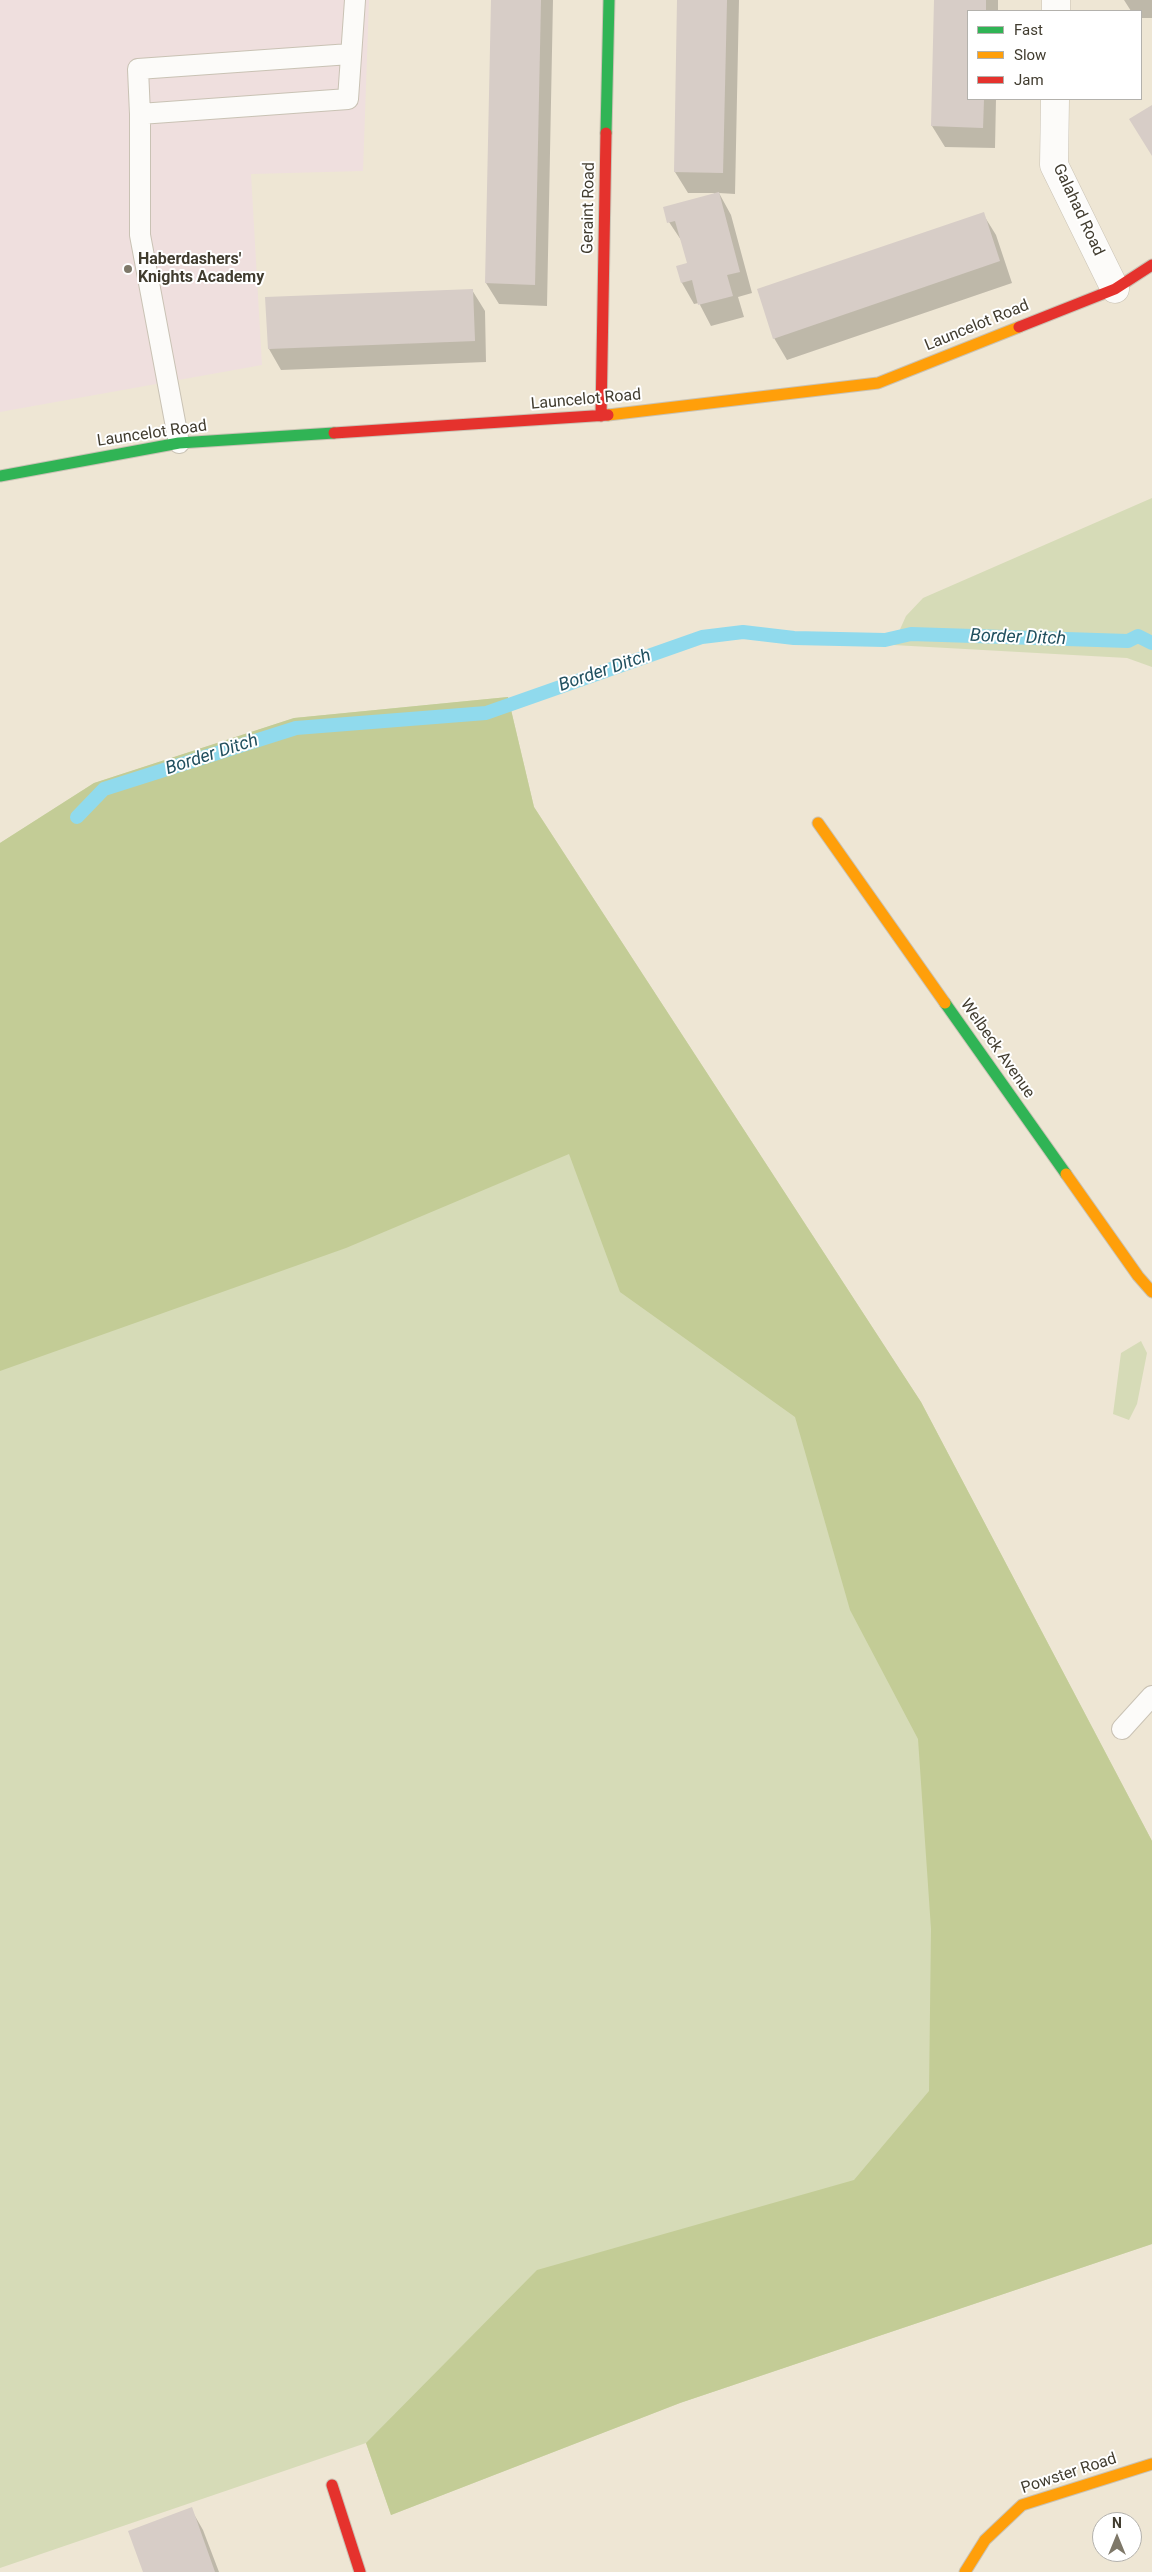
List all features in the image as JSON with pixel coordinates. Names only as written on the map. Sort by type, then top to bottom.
[{"type":"street","name":"Geraint Road","points":[[601,416],[610,0]]},
{"type":"street","name":"Galahad Road","points":[[1055,100],[1054,165],[1115,289]]},
{"type":"street","name":"Launcelot Road","points":[[0,476],[179,443],[601,416],[878,383],[1115,289],[1152,265]]},
{"type":"street","name":"Welbeck Avenue","points":[[818,823],[1138,1276],[1152,1292]]},
{"type":"street","name":"Powster Road","points":[[965,2572],[985,2540],[1022,2505],[1152,2464]]},
{"type":"street","points":[[332,2485],[360,2572]]},
{"type":"lane","points":[[140,114],[348,99],[355,0]]},
{"type":"lane","points":[[179,443],[140,235],[138,69],[350,54]]},
{"type":"lane","points":[[1122,1728],[1152,1696]]},
{"type":"shaded area","name":"Haberdashers' Knights Academy","points":[[0,0],[369,0],[363,171],[251,174],[262,365],[0,412]]},
{"type":"green space","points":[[1152,498],[1152,667],[1127,658],[893,645],[906,616],[923,598]]},
{"type":"green space","points":[[508,697],[534,807],[921,1402],[1152,1841],[1152,2244],[680,2403],[391,2515],[366,2443],[0,2568],[0,843],[94,783],[294,718]]},
{"type":"green space","points":[[508,697],[534,807],[921,1402],[1152,1841],[1152,2244],[680,2403],[391,2515],[366,2443],[537,2270],[854,2180],[929,2091],[931,1929],[918,1739],[850,1610],[795,1417],[620,1292],[569,1154],[346,1248],[0,1371],[0,843],[94,783],[294,718]]},
{"type":"green space","points":[[1141,1341],[1147,1353],[1137,1404],[1129,1420],[1113,1414],[1121,1353]]},
{"type":"building","points":[[491,0],[541,0],[535,285],[485,283]]},
{"type":"building","points":[[677,0],[727,0],[723,173],[674,172]]},
{"type":"building","points":[[934,0],[986,0],[986,10],[967,10],[967,100],[984,100],[983,128],[931,126]]},
{"type":"building","points":[[1152,105],[1152,156],[1129,119]]},
{"type":"building","points":[[719,192],[740,272],[727,275],[733,296],[698,305],[692,280],[681,283],[676,266],[687,263],[675,221],[667,223],[663,207]]},
{"type":"building","points":[[984,212],[1000,261],[773,339],[757,289]]},
{"type":"building","points":[[473,289],[475,341],[268,349],[265,297]]},
{"type":"building","points":[[192,2507],[215,2572],[143,2572],[128,2531]]},
{"type":"waterway","name":"Border Ditch","points":[[77,817],[104,789],[296,728],[486,713],[702,637],[743,632],[794,638],[885,640],[911,634],[1128,641],[1138,636],[1152,643]]},
{"type":"traffic: fast","points":[[606,133],[609,0]]},
{"type":"traffic: fast","points":[[0,476],[179,443],[334,433]]},
{"type":"traffic: fast","points":[[945,1003],[1066,1174]]},
{"type":"traffic: slow","points":[[608,415],[878,383],[1019,327]]},
{"type":"traffic: slow","points":[[818,823],[945,1003]]},
{"type":"traffic: slow","points":[[1066,1174],[1138,1276],[1152,1292]]},
{"type":"traffic: slow","points":[[965,2572],[985,2540],[1022,2505],[1152,2464]]},
{"type":"traffic: jam","points":[[601,416],[606,133]]},
{"type":"traffic: jam","points":[[1019,327],[1115,289],[1152,265]]},
{"type":"traffic: jam","points":[[334,433],[608,415]]},
{"type":"traffic: jam","points":[[332,2485],[360,2572]]},
{"type":"place","name":"Haberdashers' Knights Academy","points":[[128,269]]}]
